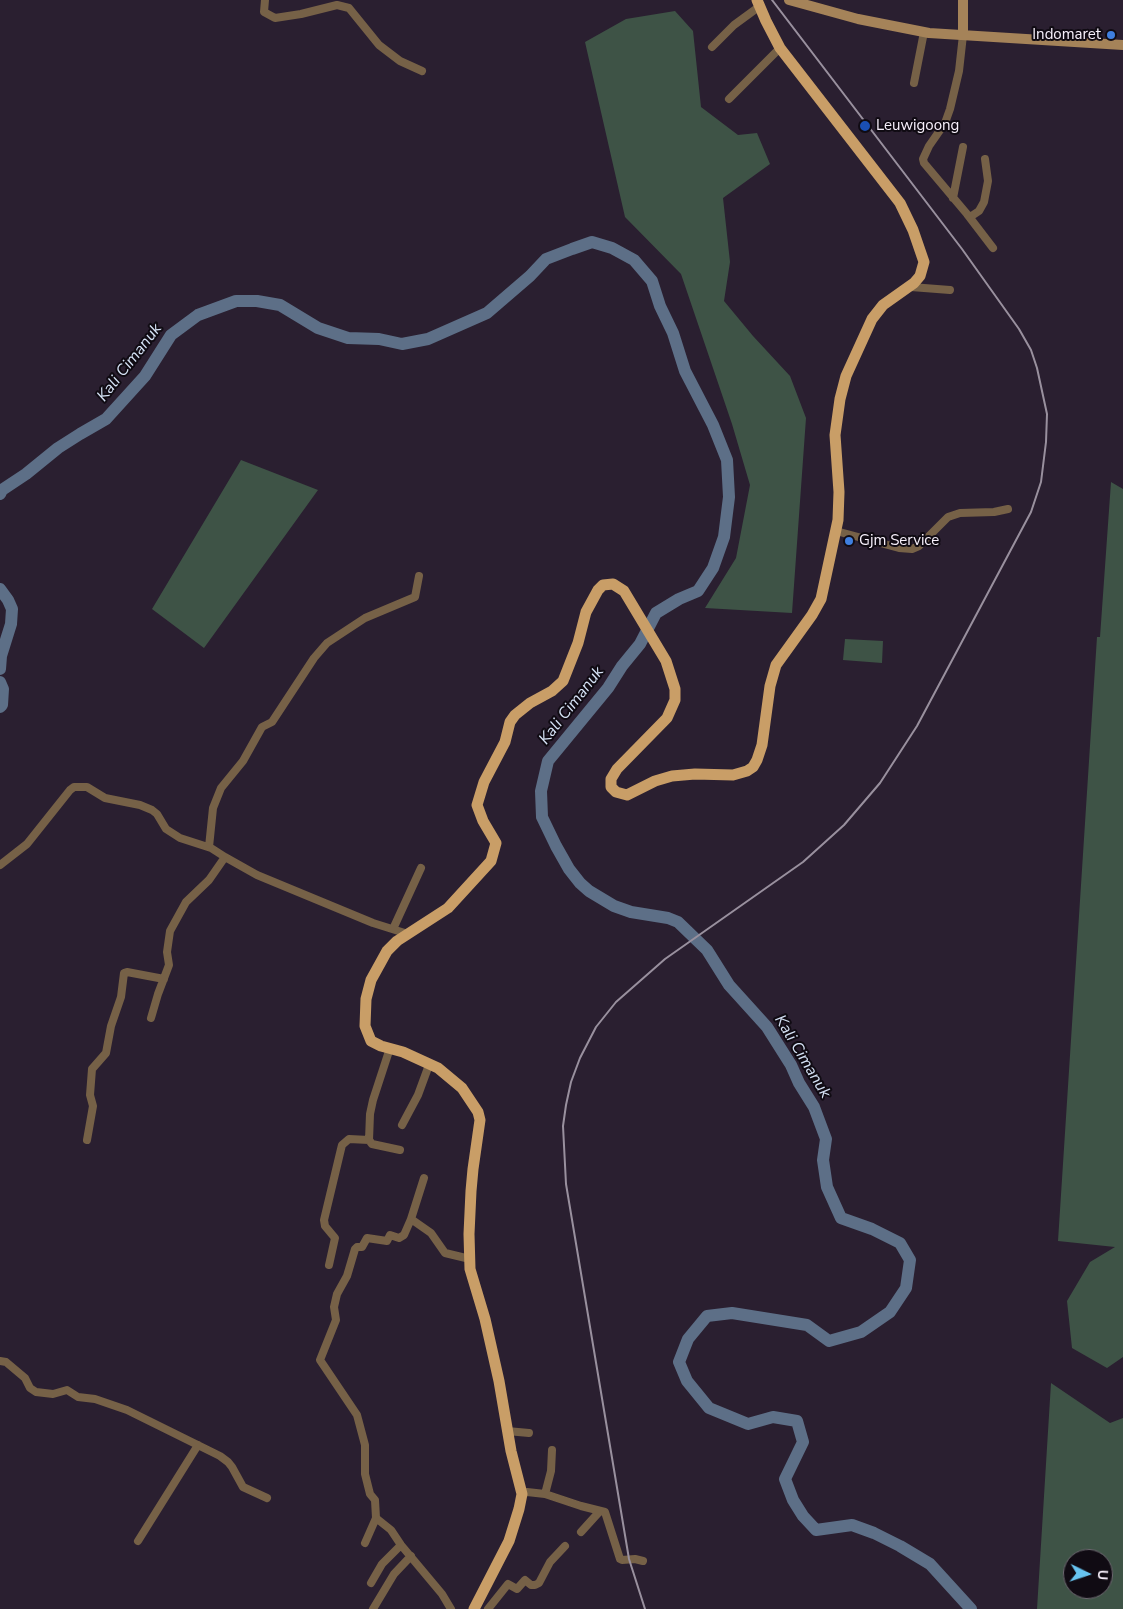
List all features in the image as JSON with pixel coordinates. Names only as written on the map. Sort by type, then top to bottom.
[{"type":"main road","points":[[789,0],[858,19],[924,32],[1123,45]]},
{"type":"main road","points":[[962,0],[963,34]]},
{"type":"main road","points":[[476,1608],[509,1541],[522,1494],[513,1463],[500,1381],[485,1319],[470,1269],[469,1234],[473,1169],[480,1120],[478,1112],[462,1088],[438,1068],[403,1052],[376,1043],[368,1035],[364,1019],[366,999],[371,980],[387,951],[397,941],[448,908],[491,861],[496,843],[483,821],[478,805],[484,782],[500,751],[510,722],[515,715],[530,703],[552,691],[563,680],[578,643],[586,612],[598,590],[603,585],[607,583],[613,584],[624,591],[666,661],[675,689],[673,707],[662,725],[617,769],[611,779],[611,787],[621,795],[630,794],[650,783],[672,776],[695,774],[733,775],[747,772],[753,767],[762,745],[774,670],[821,599],[836,531],[839,492],[834,435],[846,376],[872,319],[883,305],[895,295],[911,287],[920,276],[924,262],[908,218],[900,203],[780,48],[758,3]]},
{"type":"street","points":[[265,0],[264,12],[275,18],[348,4],[379,45],[400,61],[422,71]]},
{"type":"street","points":[[712,47],[758,3]]},
{"type":"street","points":[[914,83],[924,32]]},
{"type":"street","points":[[963,34],[959,71],[950,109],[942,129],[929,146],[923,159],[924,163],[993,248]]},
{"type":"street","points":[[729,99],[780,48]]},
{"type":"street","points":[[953,198],[962,147]]},
{"type":"street","points":[[970,218],[979,212],[984,202],[988,181],[985,160]]},
{"type":"street","points":[[911,287],[950,290]]},
{"type":"street","points":[[836,531],[899,548],[912,549],[919,546],[948,517],[1008,509]]},
{"type":"street","points":[[209,847],[212,808],[221,788],[242,761],[262,727],[272,722],[314,658],[327,643],[365,618],[415,597],[419,576]]},
{"type":"street","points":[[350,628],[354,616]]},
{"type":"street","points":[[0,865],[27,844],[70,790],[77,786],[87,787],[105,798],[145,807],[157,814],[166,829],[180,838],[209,847],[257,875],[321,902],[408,934]]},
{"type":"street","points":[[151,1018],[169,965],[168,940],[174,924],[186,902],[200,890],[225,858]]},
{"type":"street","points":[[393,929],[421,868]]},
{"type":"street","points":[[87,1140],[93,1106],[90,1094],[92,1071],[106,1053],[111,1026],[121,998],[124,972],[164,979]]},
{"type":"street","points":[[369,1140],[372,1100],[390,1048]]},
{"type":"street","points":[[402,1125],[418,1096],[429,1065]]},
{"type":"street","points":[[329,1265],[335,1238],[325,1226],[324,1220],[342,1145],[349,1139],[369,1140],[372,1144],[400,1150]]},
{"type":"street","points":[[365,1543],[376,1518],[375,1500],[370,1494],[364,1474],[365,1445],[357,1415],[320,1360],[336,1320],[334,1304],[338,1292],[348,1276],[355,1249],[362,1247],[367,1238],[387,1241],[390,1235],[399,1238],[404,1235],[424,1178]]},
{"type":"street","points":[[411,1219],[431,1233],[445,1253],[470,1259]]},
{"type":"street","points":[[0,1360],[6,1362],[25,1378],[30,1388],[36,1392],[53,1394],[67,1390],[78,1397],[96,1399],[127,1410],[198,1445],[228,1462],[243,1487],[267,1498]]},
{"type":"street","points":[[507,1431],[529,1433]]},
{"type":"street","points":[[138,1541],[198,1445]]},
{"type":"street","points":[[545,1494],[551,1471],[552,1450]]},
{"type":"street","points":[[522,1494],[527,1492],[545,1494],[605,1512],[620,1559],[643,1561]]},
{"type":"street","points":[[581,1532],[600,1511]]},
{"type":"street","points":[[376,1518],[391,1530],[452,1609]]},
{"type":"street","points":[[371,1583],[382,1564],[401,1545]]},
{"type":"street","points":[[488,1609],[508,1584],[517,1589],[525,1580],[535,1585],[539,1583],[553,1558],[565,1546]]},
{"type":"street","points":[[373,1609],[394,1574],[410,1556]]},
{"type":"green space","points":[[675,11],[693,31],[701,107],[738,135],[757,133],[770,164],[723,198],[730,262],[724,301],[790,376],[806,418],[792,613],[705,608],[736,558],[750,485],[732,424],[681,274],[625,217],[585,42],[626,19]]},
{"type":"green space","points":[[241,460],[318,490],[204,648],[152,609]]},
{"type":"green space","points":[[1111,482],[1123,489],[1123,1357],[1107,1368],[1072,1348],[1067,1301],[1090,1262],[1115,1247],[1058,1241],[1097,637],[1100,637]]},
{"type":"green space","points":[[845,639],[883,641],[882,663],[843,660]]},
{"type":"green space","points":[[1051,1383],[1110,1423],[1123,1418],[1123,1609],[1037,1609]]},
{"type":"waterway","name":"Kali Cimanuk","points":[[0,494],[2,490],[26,474],[58,448],[106,419],[145,376],[171,335],[198,315],[236,301],[257,301],[280,305],[318,328],[348,338],[379,339],[402,344],[428,339],[487,313],[530,276],[546,259],[572,249],[592,242],[612,248],[634,260],[652,281],[660,306],[673,333],[685,371],[713,425],[727,460],[729,497],[724,537],[713,568],[698,591],[679,599],[656,613],[640,644],[622,666],[608,688],[548,761],[541,791],[542,817],[569,869],[589,891],[614,906],[631,912],[668,918],[678,922],[707,950],[729,985],[767,1027],[814,1107],[826,1139],[823,1160],[827,1187],[841,1218],[872,1229],[900,1243],[910,1260],[906,1288],[890,1312],[861,1332],[829,1341],[807,1325],[732,1313],[707,1316],[688,1339],[679,1362],[687,1381],[709,1408],[748,1424],[773,1417],[797,1421],[803,1442],[785,1479],[793,1500],[803,1516],[816,1530],[852,1525],[900,1546],[930,1564],[971,1609]]},
{"type":"waterway","name":"Kali Cimanuk","points":[[0,589],[12,609],[11,624],[1,656],[0,669]]},
{"type":"waterway","name":"Kali Cimanuk","points":[[0,682],[3,689],[2,705],[0,707]]},
{"type":"railway","points":[[645,1609],[629,1559],[566,1184],[563,1126],[571,1082],[580,1058],[596,1027],[616,1002],[665,959],[803,862],[844,825],[880,783],[917,726],[1031,512],[1041,482],[1046,442],[1047,414],[1037,368],[1031,350],[1019,329],[962,249],[772,0]]},
{"type":"place","name":"Indomaret","points":[[1111,35]]},
{"type":"place","name":"Leuwigoong","points":[[865,126]]},
{"type":"place","name":"Gjm Service","points":[[849,541]]}]
